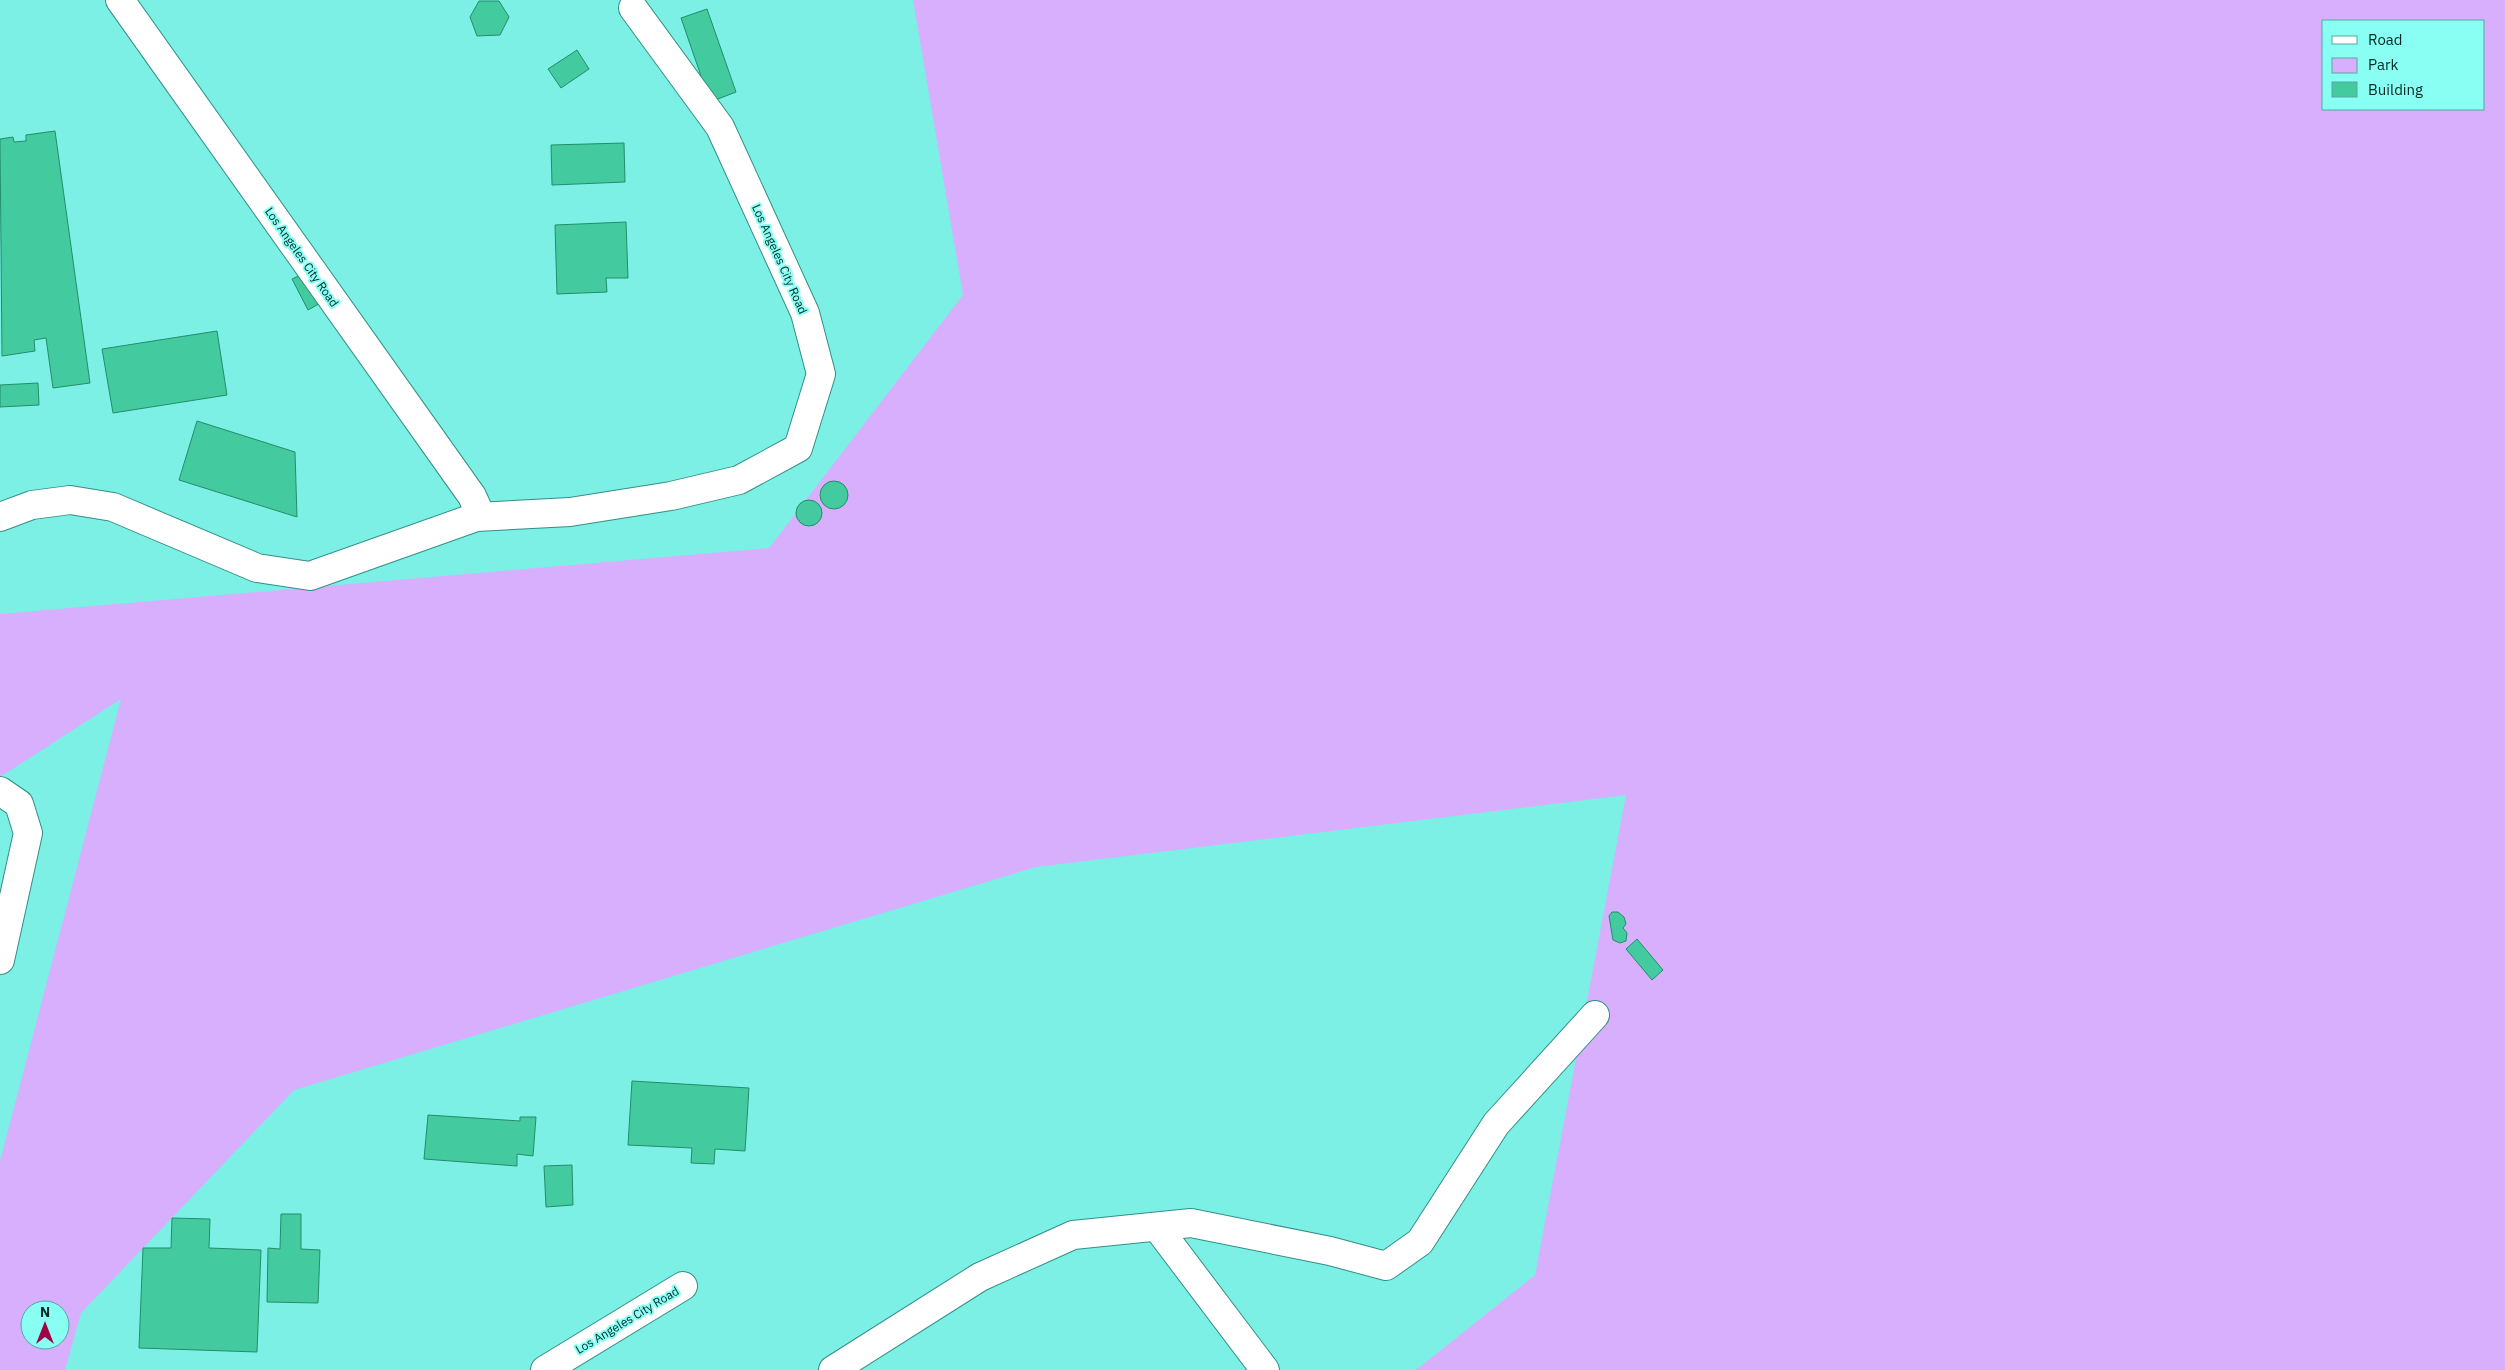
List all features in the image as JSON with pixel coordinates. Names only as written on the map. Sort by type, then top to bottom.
[{"type":"lane","name":"Los Angeles City Road","points":[[120,0],[472,496],[477,508],[476,516]]},
{"type":"lane","name":"Los Angeles City Road","points":[[0,517],[32,505],[70,500],[113,507],[257,568],[310,576],[476,516],[570,512],[671,496],[739,480],[798,448],[821,374],[805,313],[720,127],[633,8]]},
{"type":"lane","points":[[0,791],[19,804],[28,833],[0,960]]},
{"type":"lane","points":[[833,1370],[980,1277],[1073,1235],[1191,1223],[1330,1251],[1386,1266],[1420,1242],[1496,1124],[1595,1015]]},
{"type":"lane","points":[[1158,1227],[1265,1370]]},
{"type":"lane","name":"Los Angeles City Road","points":[[545,1370],[683,1286]]},
{"type":"green space","points":[[913,0],[2505,0],[2505,1370],[1416,1370],[1535,1275],[1626,795],[1036,867],[294,1090],[81,1313],[65,1370],[0,1370],[0,1161],[121,699],[0,777],[0,614],[769,548],[963,295]]},
{"type":"building","points":[[479,1],[499,1],[509,17],[500,35],[477,36],[470,17]]},
{"type":"building","points":[[707,9],[736,92],[710,102],[681,18]]},
{"type":"building","points":[[577,50],[589,69],[561,88],[548,69]]},
{"type":"building","points":[[55,131],[90,383],[53,388],[46,338],[34,340],[35,351],[2,356],[0,139],[13,137],[14,142],[26,141],[26,135]]},
{"type":"building","points":[[624,143],[625,182],[552,185],[551,145]]},
{"type":"building","points":[[626,222],[628,278],[606,278],[607,292],[557,294],[555,225]]},
{"type":"building","points":[[309,271],[324,301],[308,310],[292,279]]},
{"type":"building","points":[[217,331],[227,395],[113,413],[102,349]]},
{"type":"building","points":[[38,383],[39,405],[0,407],[0,385]]},
{"type":"building","points":[[197,421],[295,452],[297,517],[179,480]]},
{"type":"building","points":[[834,481],[844,485],[848,495],[844,505],[834,509],[824,505],[820,495],[824,485]]},
{"type":"building","points":[[809,500],[818,504],[822,513],[818,522],[809,526],[800,522],[796,513],[800,504]]},
{"type":"building","points":[[1612,912],[1618,912],[1624,917],[1626,924],[1623,928],[1627,933],[1626,941],[1620,943],[1613,940],[1609,916]]},
{"type":"building","points":[[1637,939],[1663,970],[1652,980],[1626,949]]},
{"type":"building","points":[[632,1081],[749,1088],[745,1151],[715,1149],[714,1164],[691,1163],[692,1148],[628,1145]]},
{"type":"building","points":[[428,1115],[520,1121],[520,1117],[536,1117],[533,1156],[517,1154],[517,1166],[424,1159]]},
{"type":"building","points":[[572,1165],[573,1205],[546,1207],[544,1166]]},
{"type":"building","points":[[281,1214],[301,1214],[301,1249],[320,1250],[318,1303],[267,1302],[268,1248],[280,1249]]},
{"type":"building","points":[[172,1218],[210,1219],[209,1248],[261,1250],[257,1352],[139,1348],[143,1248],[171,1248]]}]
